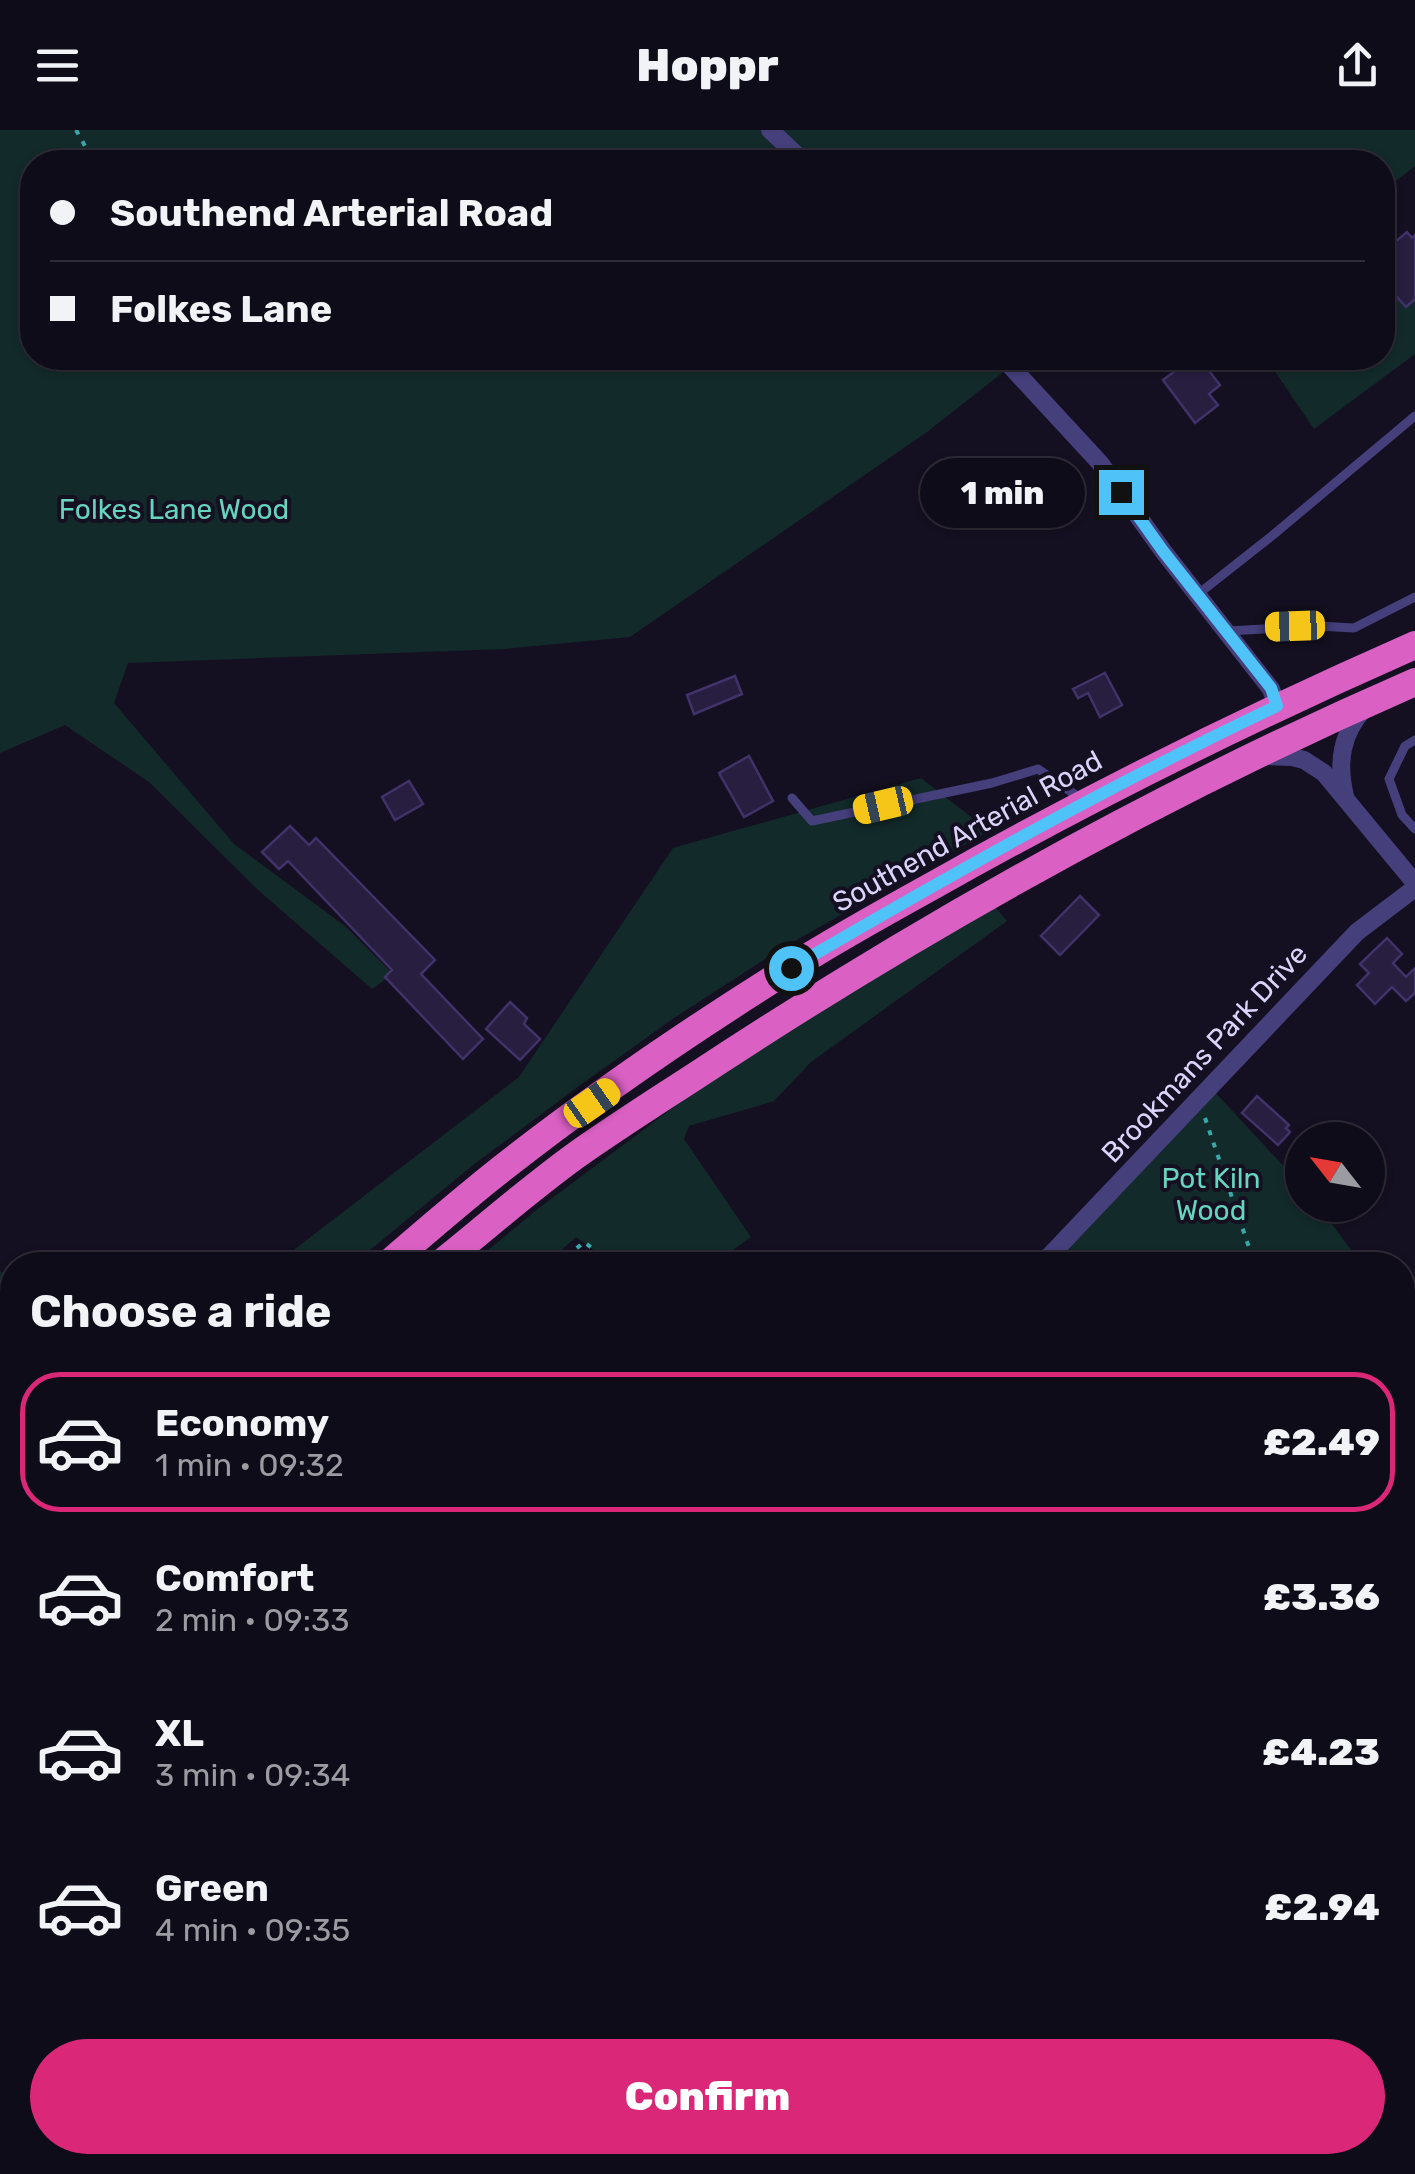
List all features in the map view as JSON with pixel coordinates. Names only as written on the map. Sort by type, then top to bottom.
[{"type":"highway","name":"Southend Arterial Road","points":[[401,1252],[486,1181],[687,1036],[808,958],[1086,802],[1277,706],[1415,644]]},
{"type":"highway","points":[[455,1252],[572,1158],[803,1004],[908,941],[1125,820],[1415,682]]},
{"type":"street","points":[[770,130],[791,150]]},
{"type":"street","points":[[1013,370],[1100,463],[1271,688],[1277,706]]},
{"type":"street","points":[[1345,796],[1340,761],[1344,744],[1350,727],[1373,700]]},
{"type":"street","points":[[1232,766],[1268,756],[1292,756],[1314,766],[1345,796],[1415,885]]},
{"type":"street","name":"Brookmans Park Drive","points":[[1053,1252],[1357,932],[1415,885]]},
{"type":"lane","points":[[1197,595],[1415,416]]},
{"type":"lane","points":[[1225,632],[1318,626],[1354,628],[1415,597]]},
{"type":"lane","points":[[1415,740],[1405,746],[1388,779],[1402,815],[1415,828]]},
{"type":"lane","points":[[792,798],[812,821],[1038,769],[1086,802]]},
{"type":"path","points":[[1199,1098],[1251,1252]]},
{"type":"path","points":[[572,1252],[584,1242],[597,1252]]},
{"type":"green space","name":"Folkes Lane Wood","points":[[0,130],[1415,130],[1415,166],[1395,182],[1395,150],[20,150],[20,370],[1006,370],[927,432],[630,637],[504,649],[128,663],[114,703],[234,844],[345,926],[393,974],[372,989],[258,890],[149,782],[65,725],[0,753]]},
{"type":"green space","points":[[1395,276],[1415,299],[1415,354],[1395,369]]},
{"type":"green space","points":[[1274,370],[1393,370],[1314,429]]},
{"type":"green space","points":[[921,778],[989,831],[779,950],[674,1018],[473,1165],[368,1252],[291,1252],[519,1077],[673,848]]},
{"type":"green space","points":[[991,902],[1007,921],[811,1062],[774,1101],[689,1126],[684,1139],[751,1237],[730,1252],[596,1252],[576,1237],[559,1252],[486,1252],[725,1069]]},
{"type":"green space","name":"Pot Kiln Wood","points":[[1213,1090],[1285,1168],[1285,1222],[1330,1222],[1352,1252],[1055,1252]]},
{"type":"building","points":[[1407,232],[1412,238],[1415,235],[1415,299],[1406,307],[1395,295],[1395,242]]},
{"type":"building","points":[[1176,370],[1208,370],[1220,385],[1209,394],[1218,405],[1195,423],[1163,380]]},
{"type":"building","points":[[1037,463],[1046,475],[1038,481],[1050,499],[1037,507],[1016,477]]},
{"type":"building","points":[[1105,673],[1122,705],[1100,717],[1088,693],[1078,698],[1073,689]]},
{"type":"building","points":[[735,676],[742,694],[694,714],[687,695]]},
{"type":"building","points":[[749,756],[773,801],[744,817],[719,773]]},
{"type":"building","points":[[409,781],[423,804],[395,820],[382,797]]},
{"type":"building","points":[[290,826],[309,845],[316,838],[435,960],[421,974],[483,1039],[463,1059],[385,977],[392,970],[288,861],[279,869],[262,852]]},
{"type":"building","points":[[1080,896],[1099,915],[1060,955],[1041,936]]},
{"type":"building","points":[[1387,938],[1402,954],[1393,963],[1406,977],[1415,968],[1415,993],[1406,1001],[1392,987],[1375,1004],[1357,985],[1369,973],[1360,964]]},
{"type":"building","points":[[510,1002],[527,1018],[524,1024],[540,1039],[520,1060],[486,1029]]},
{"type":"building","points":[[1257,1096],[1286,1122],[1285,1137],[1278,1145],[1242,1113]]},
{"type":"route","points":[[791,968],[1028,832],[1277,706],[1271,688],[1121,492]]}]
